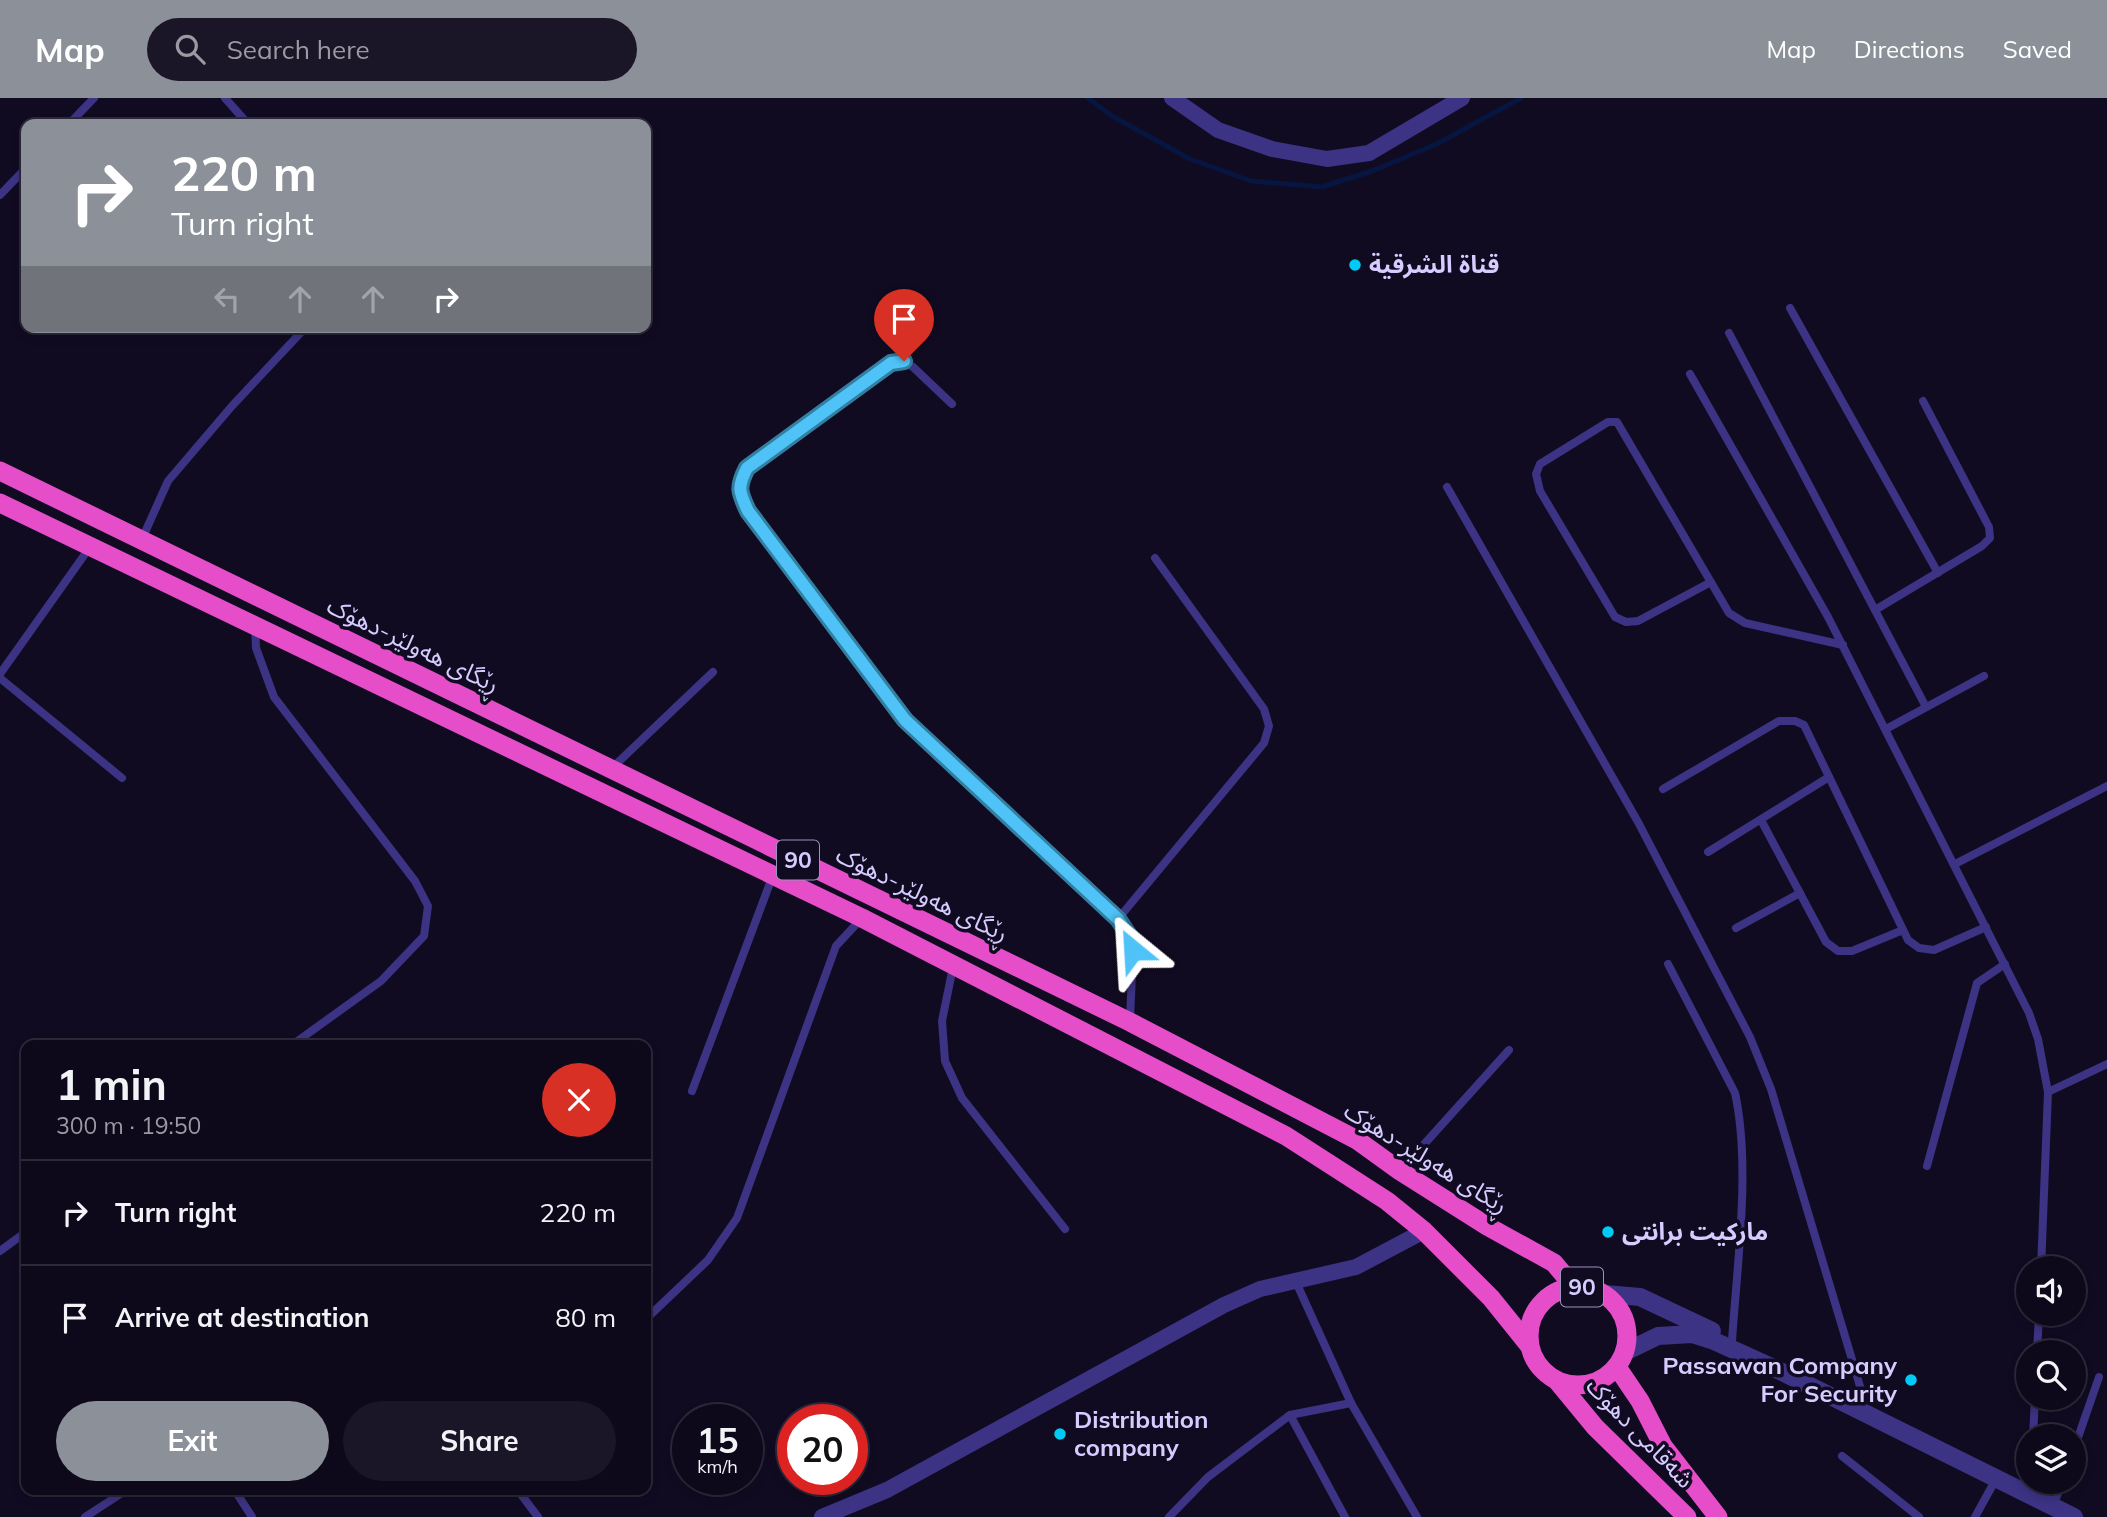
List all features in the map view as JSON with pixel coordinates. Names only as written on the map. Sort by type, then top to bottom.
[{"type":"highway","name":"ڕێگای هەولێر-دهۆک","points":[[0,471],[1130,1022],[1357,1140],[1400,1171],[1487,1226],[1554,1263],[1574,1287]]},
{"type":"highway","name":"ڕێگای هەولێر-دهۆک","points":[[0,503],[862,918],[1286,1136],[1387,1201],[1424,1231],[1491,1298],[1528,1344]]},
{"type":"highway","name":"90","points":[[1558,1382],[1539,1367],[1528,1344],[1534,1312],[1544,1300],[1558,1291],[1574,1287],[1590,1288],[1605,1294],[1617,1306],[1625,1320],[1628,1336],[1621,1360]]},
{"type":"highway","points":[[1558,1382],[1574,1386],[1590,1385],[1605,1378],[1621,1360]]},
{"type":"highway","name":"شەقامی دهۆک","points":[[1621,1360],[1662,1446],[1718,1517]]},
{"type":"highway","name":"شەقامی دهۆک","points":[[1558,1382],[1595,1427],[1687,1517]]},
{"type":"street","points":[[1172,98],[1218,130],[1272,149],[1327,159],[1369,153],[1462,98]]},
{"type":"street","points":[[822,1517],[887,1490],[1224,1305],[1260,1289],[1356,1266],[1424,1231]]},
{"type":"street","points":[[1605,1294],[1640,1297],[1732,1340],[1778,1370]]},
{"type":"street","points":[[1621,1360],[1658,1336],[1692,1334],[1778,1370],[1996,1479],[2016,1485]]},
{"type":"street","points":[[2037,1494],[2053,1507],[2074,1517]]},
{"type":"lane","points":[[74,119],[94,98]]},
{"type":"lane","points":[[225,98],[244,119]]},
{"type":"lane","points":[[0,195],[21,173]]},
{"type":"lane","points":[[1790,308],[1938,573]]},
{"type":"lane","points":[[142,540],[168,481],[232,406],[300,333]]},
{"type":"lane","points":[[1730,334],[1926,707]]},
{"type":"lane","points":[[952,404],[913,367],[904,361],[891,363],[747,468],[740,482],[741,495],[748,511],[905,720],[1118,919],[1130,937],[1133,950],[1130,1022]]},
{"type":"lane","points":[[1690,374],[1843,645],[2029,1013],[2038,1039],[2048,1092],[2041,1256]]},
{"type":"lane","points":[[1875,610],[1990,538],[1989,527],[1923,401]]},
{"type":"lane","points":[[1711,582],[1638,621],[1626,622],[1615,617],[1540,491],[1536,474],[1540,464],[1608,422],[1617,422],[1711,582],[1729,613],[1745,623],[1843,645]]},
{"type":"lane","points":[[1447,487],[1638,822],[1750,1037],[1771,1089],[1869,1416]]},
{"type":"lane","points":[[90,547],[0,676],[122,778]]},
{"type":"lane","points":[[1118,919],[1264,743],[1269,726],[1264,709],[1156,558]]},
{"type":"lane","points":[[254,626],[256,648],[274,697],[415,881],[428,906],[424,936],[382,981],[299,1040]]},
{"type":"lane","points":[[611,769],[713,672]]},
{"type":"lane","points":[[1885,729],[1983,676]]},
{"type":"lane","points":[[1663,789],[1779,721],[1795,721],[1804,725],[1908,940],[1919,948],[1934,950],[1986,927]]},
{"type":"lane","points":[[1708,852],[1829,777]]},
{"type":"lane","points":[[1955,864],[2107,786]]},
{"type":"lane","points":[[1761,820],[1826,942],[1838,951],[1852,951],[1903,930]]},
{"type":"lane","points":[[692,1091],[773,875]]},
{"type":"lane","points":[[1736,928],[1800,893]]},
{"type":"lane","points":[[651,1314],[708,1260],[737,1218],[835,946],[862,918]]},
{"type":"lane","points":[[954,964],[942,1021],[945,1061],[962,1098],[1065,1230]]},
{"type":"lane","points":[[1668,964],[1735,1093],[1740,1114],[1741,1195],[1732,1340]]},
{"type":"lane","points":[[1927,1166],[1977,983],[2005,964]]},
{"type":"lane","points":[[1400,1171],[1509,1050]]},
{"type":"lane","points":[[2048,1092],[2107,1064]]},
{"type":"lane","points":[[0,1251],[21,1236]]},
{"type":"lane","points":[[1296,1282],[1351,1403],[1417,1517]]},
{"type":"lane","points":[[2083,1424],[2099,1377]]},
{"type":"lane","points":[[1169,1517],[1208,1477],[1290,1415],[1351,1403]]},
{"type":"lane","points":[[1290,1415],[1345,1517]]},
{"type":"lane","points":[[1843,1456],[1919,1517]]},
{"type":"lane","points":[[1975,1517],[1996,1479]]},
{"type":"lane","points":[[2053,1507],[2058,1494]]},
{"type":"lane","points":[[85,1517],[119,1495]]},
{"type":"lane","points":[[238,1495],[253,1517]]},
{"type":"lane","points":[[522,1495],[538,1517]]},
{"type":"waterway","points":[[1088,98],[1112,116],[1190,159],[1251,181],[1322,187],[1372,171],[1437,144],[1521,98]]},
{"type":"place","name":"قناة الشرقية","points":[[1355,265]]},
{"type":"place","name":"مارکیت برانتی","points":[[1608,1232]]},
{"type":"place","name":"Passawan Company For Security","points":[[1911,1380]]},
{"type":"place","name":"Distribution company","points":[[1060,1434]]},
{"type":"route","points":[[904,361],[891,363],[747,468],[740,482],[741,495],[748,511],[905,720],[1118,919],[1130,937],[1133,950]]}]
